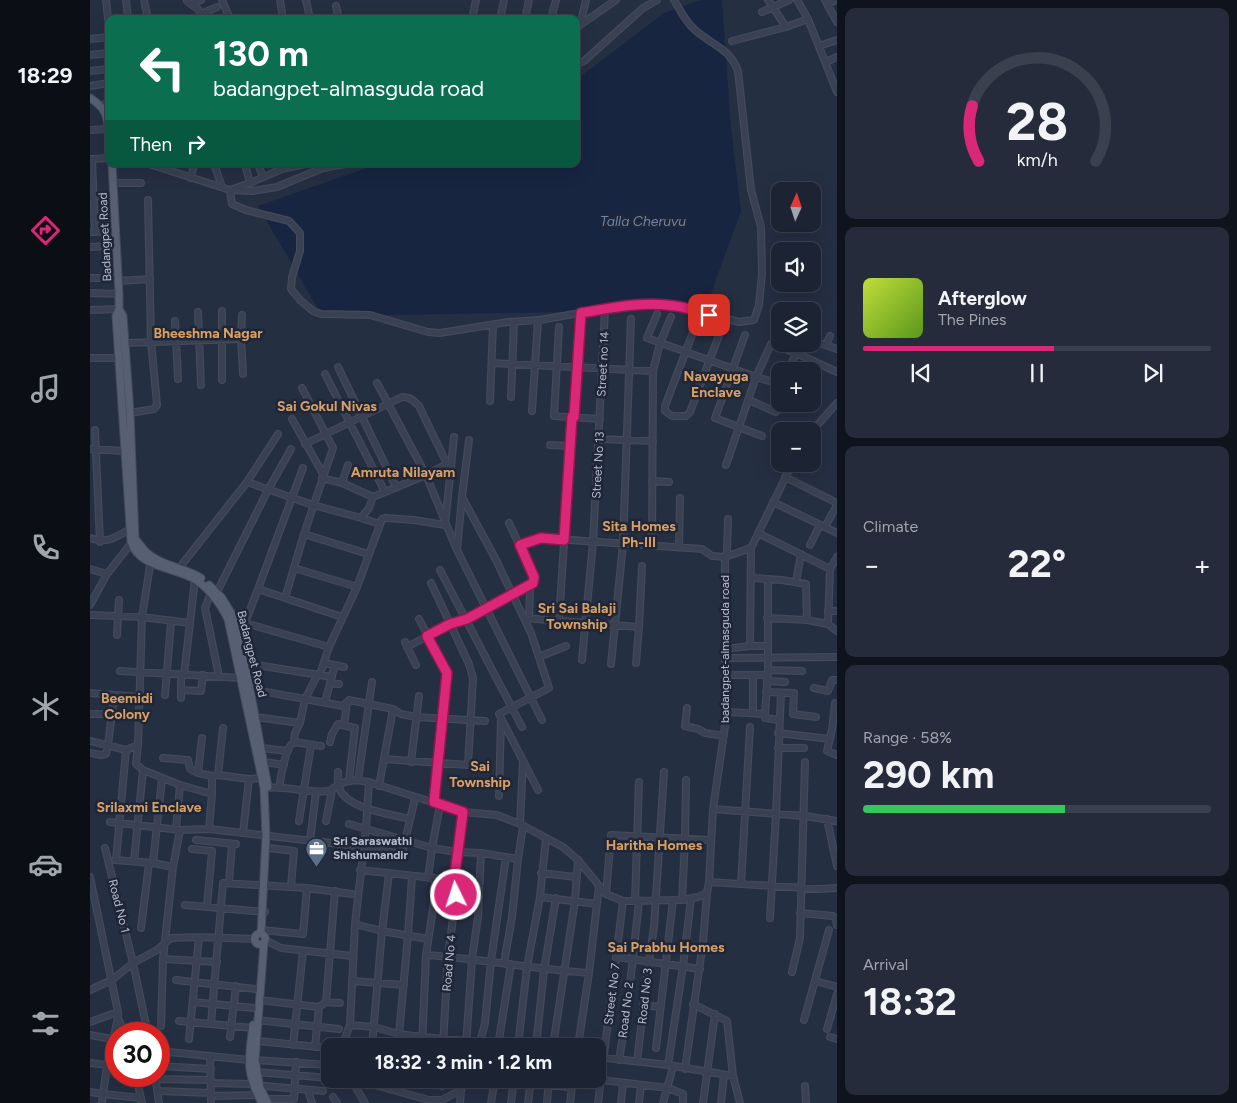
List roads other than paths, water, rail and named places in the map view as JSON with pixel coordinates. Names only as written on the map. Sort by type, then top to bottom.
[{"type":"main road","points":[[91,100],[102,106],[105,111]]},
{"type":"main road","name":"Badangpet Road","points":[[112,167],[119,294],[119,309],[116,316],[128,431],[132,528]]},
{"type":"main road","name":"Badangpet Road","points":[[119,309],[123,316],[130,413],[126,450],[134,550],[139,555],[180,567],[199,577],[230,611],[238,636],[241,678],[262,778],[266,788]]},
{"type":"main road","name":"Badangpet Road","points":[[151,559],[195,580],[214,592],[228,619],[250,689],[264,762],[269,848],[258,1020],[252,1060],[265,1102]]},
{"type":"main road","name":"Badangpet Road","points":[[266,886],[268,836]]},
{"type":"main road","name":"Badangpet Road","points":[[262,937],[254,1008],[252,1084],[258,1095],[265,1102]]},
{"type":"street","points":[[106,0],[108,15]]},
{"type":"street","points":[[126,0],[128,15]]},
{"type":"street","points":[[144,0],[147,15]]},
{"type":"street","points":[[189,1],[201,0]]},
{"type":"street","points":[[220,0],[225,15]]},
{"type":"street","points":[[220,0],[228,15]]},
{"type":"street","points":[[280,0],[281,15]]},
{"type":"street","points":[[306,0],[309,15]]},
{"type":"street","points":[[473,15],[476,0]]},
{"type":"street","points":[[501,15],[504,0]]},
{"type":"street","points":[[527,15],[530,0]]},
{"type":"street","points":[[552,15],[556,0]]},
{"type":"street","points":[[580,20],[586,0]]},
{"type":"street","points":[[580,26],[616,0]]},
{"type":"street","points":[[580,63],[643,8],[657,0]]},
{"type":"street","points":[[230,190],[232,204],[246,210],[289,221],[300,233],[300,252],[292,277],[291,289],[313,311],[321,314],[370,315],[428,332],[440,333],[493,324],[538,320],[625,305],[676,306],[739,322],[754,320],[760,305],[762,227],[751,190],[738,71],[728,52],[692,28],[674,0]]},
{"type":"street","points":[[768,0],[786,27]]},
{"type":"street","points":[[762,12],[789,0]]},
{"type":"street","points":[[797,0],[808,19],[837,92]]},
{"type":"street","points":[[836,0],[827,2],[837,21]]},
{"type":"street","points":[[189,1],[201,15]]},
{"type":"street","points":[[336,6],[338,15]]},
{"type":"street","points":[[204,15],[217,7]]},
{"type":"street","points":[[732,41],[786,27],[808,19]]},
{"type":"street","points":[[90,39],[105,37]]},
{"type":"street","points":[[819,46],[837,40]]},
{"type":"street","points":[[90,55],[105,53]]},
{"type":"street","points":[[826,62],[837,57]]},
{"type":"street","points":[[90,71],[105,69]]},
{"type":"street","points":[[90,86],[105,84]]},
{"type":"street","points":[[90,130],[105,131]]},
{"type":"street","points":[[105,158],[91,159],[93,232],[116,231]]},
{"type":"street","points":[[158,167],[230,190],[252,191],[277,187],[328,167]]},
{"type":"street","points":[[191,178],[193,167]]},
{"type":"street","points":[[215,167],[222,187]]},
{"type":"street","points":[[246,167],[250,183]]},
{"type":"street","points":[[259,167],[263,177]]},
{"type":"street","points":[[230,190],[263,177],[279,167]]},
{"type":"street","points":[[113,183],[141,183]]},
{"type":"street","points":[[92,197],[114,195]]},
{"type":"street","points":[[130,413],[154,409],[157,405],[151,342],[148,200]]},
{"type":"street","points":[[92,217],[115,216]]},
{"type":"street","points":[[90,247],[116,246]]},
{"type":"street","points":[[90,278],[150,279]]},
{"type":"street","points":[[90,294],[119,294]]},
{"type":"street","points":[[90,310],[119,309]]},
{"type":"street","name":"Street no 14","points":[[600,419],[606,309]]},
{"type":"street","points":[[222,311],[222,380]]},
{"type":"street","points":[[198,312],[201,385]]},
{"type":"street","points":[[559,622],[570,446],[581,313]]},
{"type":"street","points":[[657,314],[647,338],[771,381]]},
{"type":"street","points":[[242,315],[243,374]]},
{"type":"street","points":[[652,545],[653,371],[660,343],[671,317]]},
{"type":"street","points":[[611,664],[623,544],[631,318]]},
{"type":"street","points":[[532,411],[538,320]]},
{"type":"street","points":[[175,321],[178,379]]},
{"type":"street","points":[[511,397],[514,322]]},
{"type":"street","points":[[490,401],[493,324]]},
{"type":"street","points":[[695,327],[664,409],[667,414],[672,416],[686,416],[690,412],[721,330]]},
{"type":"street","points":[[559,328],[554,416],[600,419]]},
{"type":"street","points":[[745,335],[715,418],[762,436]]},
{"type":"street","points":[[826,345],[830,336]]},
{"type":"street","points":[[125,343],[176,340],[242,340]]},
{"type":"street","points":[[821,343],[837,350]]},
{"type":"street","points":[[726,465],[756,377],[771,344],[837,372]]},
{"type":"street","points":[[792,362],[796,353]]},
{"type":"street","points":[[90,358],[120,358]]},
{"type":"street","points":[[492,363],[653,371]]},
{"type":"street","points":[[338,367],[396,487]]},
{"type":"street","points":[[325,374],[385,492]]},
{"type":"street","points":[[377,383],[426,475],[445,525],[542,720]]},
{"type":"street","points":[[285,598],[322,476],[333,448],[302,388]]},
{"type":"street","points":[[292,420],[322,476],[373,497],[447,464],[419,406],[407,397],[388,404],[305,444]]},
{"type":"street","points":[[749,400],[771,410]]},
{"type":"street","points":[[821,422],[837,405]]},
{"type":"street","name":"Street No 13","points":[[582,660],[593,542],[600,419]]},
{"type":"street","points":[[95,430],[93,449],[100,542]]},
{"type":"street","points":[[180,567],[247,482],[278,434]]},
{"type":"street","points":[[445,525],[454,437]]},
{"type":"street","points":[[599,439],[653,441]]},
{"type":"street","points":[[457,550],[469,440]]},
{"type":"street","points":[[550,445],[570,446]]},
{"type":"street","points":[[93,449],[126,450]]},
{"type":"street","points":[[219,676],[205,608],[291,450]]},
{"type":"street","points":[[342,484],[348,465]]},
{"type":"street","points":[[238,636],[258,590],[303,468]]},
{"type":"street","points":[[750,646],[751,548],[788,472]]},
{"type":"street","points":[[785,477],[836,501],[810,545]]},
{"type":"street","points":[[652,481],[669,482]]},
{"type":"street","points":[[247,482],[313,505],[380,524]]},
{"type":"street","points":[[361,518],[369,508],[373,497]]},
{"type":"street","points":[[462,497],[527,619],[549,688],[500,713],[499,716],[538,790]]},
{"type":"street","points":[[679,548],[680,498]]},
{"type":"street","points":[[773,502],[837,534]]},
{"type":"street","points":[[279,788],[288,751],[291,743],[294,742],[295,733],[300,723],[305,699],[317,676],[320,674],[329,647],[356,587],[382,519],[414,520],[445,525]]},
{"type":"street","points":[[520,545],[541,538],[702,549],[712,556],[725,557],[727,552],[728,519]]},
{"type":"street","points":[[509,523],[534,577],[530,590],[527,619]]},
{"type":"street","points":[[90,538],[100,542],[116,538],[132,528]]},
{"type":"street","points":[[758,532],[830,569]]},
{"type":"street","points":[[304,534],[368,554]]},
{"type":"street","points":[[90,605],[107,574],[133,540]]},
{"type":"street","name":"badangpet-almasguda road","points":[[685,1069],[693,1004],[700,968],[706,893],[709,882],[713,809],[727,712],[725,675],[725,557],[751,548]]},
{"type":"street","points":[[796,582],[801,554]]},
{"type":"street","points":[[828,624],[830,569],[837,557]]},
{"type":"street","points":[[151,559],[142,617],[136,764],[162,779],[212,794]]},
{"type":"street","points":[[636,663],[642,566]]},
{"type":"street","points":[[294,568],[356,587]]},
{"type":"street","points":[[90,569],[107,574]]},
{"type":"street","points":[[440,570],[522,727]]},
{"type":"street","points":[[752,578],[806,584],[807,620]]},
{"type":"street","points":[[768,579],[768,659],[765,718],[779,720]]},
{"type":"street","points":[[182,698],[181,690],[195,580]]},
{"type":"street","points":[[384,759],[468,765],[473,678],[469,664],[431,582]]},
{"type":"street","points":[[416,665],[406,644],[450,624],[467,619],[533,583]]},
{"type":"street","points":[[258,590],[342,617]]},
{"type":"street","points":[[117,635],[119,600]]},
{"type":"street","points":[[828,611],[837,611]]},
{"type":"street","points":[[91,615],[142,617],[190,623]]},
{"type":"street","points":[[419,618],[447,673],[441,719],[437,804],[428,878]]},
{"type":"street","points":[[767,618],[807,620],[828,624],[837,631]]},
{"type":"street","points":[[527,619],[638,627]]},
{"type":"street","points":[[165,695],[171,622]]},
{"type":"street","points":[[245,623],[329,647]]},
{"type":"street","points":[[539,657],[566,646]]},
{"type":"street","points":[[725,650],[750,646],[767,646]]},
{"type":"street","points":[[725,658],[837,657]]},
{"type":"street","points":[[324,663],[344,666]]},
{"type":"street","points":[[241,664],[317,676],[339,684]]},
{"type":"street","points":[[325,702],[335,666]]},
{"type":"street","points":[[120,671],[241,678]]},
{"type":"street","points":[[725,675],[767,675],[802,671]]},
{"type":"street","points":[[181,690],[201,691],[203,675]]},
{"type":"street","points":[[753,675],[753,713]]},
{"type":"street","points":[[767,675],[785,682]]},
{"type":"street","points":[[814,688],[828,691],[832,680],[837,680]]},
{"type":"street","points":[[358,780],[372,682]]},
{"type":"street","points":[[250,689],[343,706],[349,700],[393,709],[401,714],[416,717],[485,721]]},
{"type":"street","points":[[766,692],[794,694],[793,714],[816,717]]},
{"type":"street","points":[[90,693],[140,696]]},
{"type":"street","points":[[770,918],[781,693]]},
{"type":"street","points":[[90,752],[104,756],[106,754],[114,695]]},
{"type":"street","points":[[411,762],[418,696]]},
{"type":"street","points":[[344,725],[347,703]]},
{"type":"street","points":[[835,703],[827,751],[837,755]]},
{"type":"street","points":[[687,708],[685,726],[705,733],[724,736]]},
{"type":"street","points":[[379,786],[393,709]]},
{"type":"street","points":[[727,712],[765,714]]},
{"type":"street","points":[[90,714],[111,714]]},
{"type":"street","points":[[255,717],[300,723]]},
{"type":"street","points":[[499,796],[501,720]]},
{"type":"street","points":[[330,742],[338,724],[355,728],[348,780]]},
{"type":"street","points":[[741,884],[750,727]]},
{"type":"street","points":[[209,829],[212,794],[223,728]]},
{"type":"street","points":[[778,733],[830,739]]},
{"type":"street","points":[[198,773],[202,738]]},
{"type":"street","points":[[90,741],[126,750],[138,745]]},
{"type":"street","points":[[294,742],[321,746]]},
{"type":"street","points":[[299,822],[310,745]]},
{"type":"street","points":[[261,748],[288,751]]},
{"type":"street","points":[[778,748],[804,748]]},
{"type":"street","points":[[116,860],[126,750]]},
{"type":"street","points":[[163,758],[188,760],[190,769],[198,773],[249,779],[262,778]]},
{"type":"street","points":[[499,1038],[522,825],[523,761]]},
{"type":"street","points":[[264,762],[284,765]]},
{"type":"street","points":[[792,972],[799,948],[805,762]]},
{"type":"street","points":[[134,861],[144,770]]},
{"type":"street","points":[[338,772],[338,785],[341,793],[353,803],[410,819]]},
{"type":"street","name":"Road No 3","points":[[637,1061],[654,927],[664,772]]},
{"type":"street","points":[[141,928],[157,827],[162,779]]},
{"type":"street","points":[[243,833],[249,779]]},
{"type":"street","points":[[266,788],[316,792],[332,790],[348,780],[369,782],[463,812],[497,815],[522,825],[563,847],[578,860],[606,894],[623,901],[682,900],[691,899],[706,893]]},
{"type":"street","points":[[682,900],[686,780]]},
{"type":"street","points":[[345,1038],[350,1025],[353,981],[352,956],[369,782]]},
{"type":"street","name":"Road No 2","points":[[620,1060],[633,959],[637,902],[639,782]]},
{"type":"street","points":[[161,1022],[163,959],[178,830],[180,785]]},
{"type":"street","points":[[326,821],[332,790]]},
{"type":"street","points":[[310,841],[316,792]]},
{"type":"street","points":[[110,822],[178,830],[209,829],[363,847],[402,854],[415,798]]},
{"type":"street","points":[[713,809],[804,816],[837,821]]},
{"type":"street","name":"Road No 4","points":[[443,1038],[448,956],[456,895],[453,880],[463,812]]},
{"type":"street","points":[[827,819],[837,866]]},
{"type":"street","points":[[349,824],[432,848],[518,859]]},
{"type":"street","points":[[606,894],[611,835],[711,840]]},
{"type":"street","points":[[519,1038],[527,967],[540,897],[546,838]]},
{"type":"street","points":[[196,840],[234,844],[229,883]]},
{"type":"street","name":"Road No 1","points":[[105,848],[145,1022]]},
{"type":"street","points":[[269,848],[294,851],[291,888]]},
{"type":"street","points":[[192,849],[212,851],[207,906]]},
{"type":"street","points":[[466,1038],[472,959],[478,917],[481,853]]},
{"type":"street","points":[[481,1038],[485,1023],[491,962],[506,857]]},
{"type":"street","points":[[108,860],[134,861],[173,867]]},
{"type":"street","points":[[554,1038],[575,901],[578,860]]},
{"type":"street","points":[[360,870],[480,883]]},
{"type":"street","points":[[373,1038],[382,931],[390,874]]},
{"type":"street","points":[[541,874],[576,878]]},
{"type":"street","points":[[90,877],[92,895],[121,1022]]},
{"type":"street","points":[[398,1038],[412,877]]},
{"type":"street","points":[[422,1037],[426,955],[434,902],[435,879]]},
{"type":"street","points":[[709,882],[772,887],[837,888]]},
{"type":"street","points":[[211,1024],[222,883],[307,888],[352,894]]},
{"type":"street","points":[[579,1038],[589,973],[598,886]]},
{"type":"street","points":[[90,982],[91,989],[112,980],[133,963],[156,950],[165,942],[176,938],[262,937],[303,934],[307,888]]},
{"type":"street","points":[[326,1002],[334,891]]},
{"type":"street","points":[[540,897],[597,904]]},
{"type":"street","points":[[537,1038],[544,970],[556,898]]},
{"type":"street","points":[[663,1103],[668,1088],[691,899]]},
{"type":"street","points":[[656,1048],[673,900]]},
{"type":"street","name":"Street No 7","points":[[604,1038],[617,956],[623,901]]},
{"type":"street","points":[[185,905],[264,912]]},
{"type":"street","points":[[800,913],[833,916],[836,919],[837,925]]},
{"type":"street","points":[[355,924],[428,939]]},
{"type":"street","points":[[804,1020],[829,930]]},
{"type":"street","points":[[189,1040],[198,937]]},
{"type":"street","points":[[262,937],[281,948],[352,956]]},
{"type":"street","points":[[293,1045],[303,951]]},
{"type":"street","points":[[426,955],[508,963],[544,970],[589,973]]},
{"type":"street","points":[[617,956],[700,968]]},
{"type":"street","points":[[163,959],[216,962]]},
{"type":"street","points":[[176,980],[256,989]]},
{"type":"street","points":[[353,981],[404,985]]},
{"type":"street","points":[[815,981],[837,987]]},
{"type":"street","points":[[230,1037],[236,986]]},
{"type":"street","points":[[828,1029],[837,994]]},
{"type":"street","points":[[259,1000],[319,1007],[326,1002],[340,1003]]},
{"type":"street","points":[[193,1002],[254,1008]]},
{"type":"street","points":[[693,1004],[715,1014],[728,1023],[734,1076],[740,1103]]},
{"type":"street","points":[[643,1005],[660,1006]]},
{"type":"street","points":[[316,1047],[319,1007]]},
{"type":"street","points":[[703,1103],[715,1014]]},
{"type":"street","points":[[90,1022],[118,1015]]},
{"type":"street","points":[[116,1022],[118,1015]]},
{"type":"street","points":[[258,1020],[338,1029]]},
{"type":"street","points":[[179,1021],[253,1028]]},
{"type":"street","points":[[350,1025],[374,1027],[398,1034],[443,1038]]},
{"type":"street","points":[[90,1035],[105,1038]]},
{"type":"street","points":[[830,1037],[837,1039]]},
{"type":"street","points":[[256,1041],[321,1047]]},
{"type":"street","points":[[170,1053],[321,1064]]},
{"type":"street","points":[[210,1057],[211,1097]]},
{"type":"street","points":[[606,1058],[734,1076]]},
{"type":"street","points":[[265,1102],[294,1099],[296,1062]]},
{"type":"street","points":[[90,1063],[105,1066]]},
{"type":"street","points":[[170,1067],[211,1070]]},
{"type":"street","points":[[256,1072],[321,1077]]},
{"type":"street","points":[[721,1103],[724,1075]]},
{"type":"street","points":[[170,1078],[252,1084]]},
{"type":"street","points":[[606,1081],[668,1088],[683,1094],[682,1103]]},
{"type":"street","points":[[621,1103],[623,1083]]},
{"type":"street","points":[[102,1103],[105,1085]]},
{"type":"street","points":[[639,1103],[641,1085]]},
{"type":"street","points":[[265,1086],[323,1091]]},
{"type":"street","points":[[805,1086],[806,1103]]},
{"type":"street","points":[[90,1092],[142,1101],[139,1087]]},
{"type":"street","points":[[157,1087],[160,1103]]},
{"type":"street","points":[[356,1088],[365,1103]]},
{"type":"street","points":[[384,1088],[429,1100],[442,1100],[461,1090]]},
{"type":"street","points":[[491,1103],[494,1088]]},
{"type":"street","points":[[511,1103],[513,1088]]},
{"type":"street","points":[[528,1103],[530,1088]]},
{"type":"street","points":[[547,1103],[548,1088]]},
{"type":"street","points":[[570,1103],[572,1088]]},
{"type":"street","name":"Street No 7","points":[[598,1103],[601,1088]]},
{"type":"street","points":[[308,1090],[312,1103]]},
{"type":"street","points":[[460,1103],[461,1090]]},
{"type":"street","points":[[158,1091],[211,1097],[258,1095]]},
{"type":"water","name":"Talla Cheruvu","points":[[701,0],[722,0],[731,128],[741,211],[705,310],[322,316],[258,206],[369,167],[580,167],[580,77],[664,13]]},
{"type":"place","name":"Sri Saraswathi Shishumandir","points":[[317,867]]},
{"type":"district","name":"Bheeshma Nagar","points":[[208,333]]},
{"type":"district","name":"Navayuga Enclave","points":[[716,384]]},
{"type":"district","name":"Sai Gokul Nivas","points":[[327,406]]},
{"type":"district","name":"Amruta Nilayam","points":[[403,472]]},
{"type":"district","name":"Sita Homes Ph-III","points":[[639,534]]},
{"type":"district","name":"Sri Sai Balaji Township","points":[[577,616]]},
{"type":"district","name":"Beemidi Colony","points":[[127,706]]},
{"type":"district","name":"Sai Township","points":[[480,774]]},
{"type":"district","name":"Srilaxmi Enclave","points":[[149,807]]},
{"type":"district","name":"Haritha Homes","points":[[654,845]]},
{"type":"district","name":"Sai Prabhu Homes","points":[[666,947]]}]
